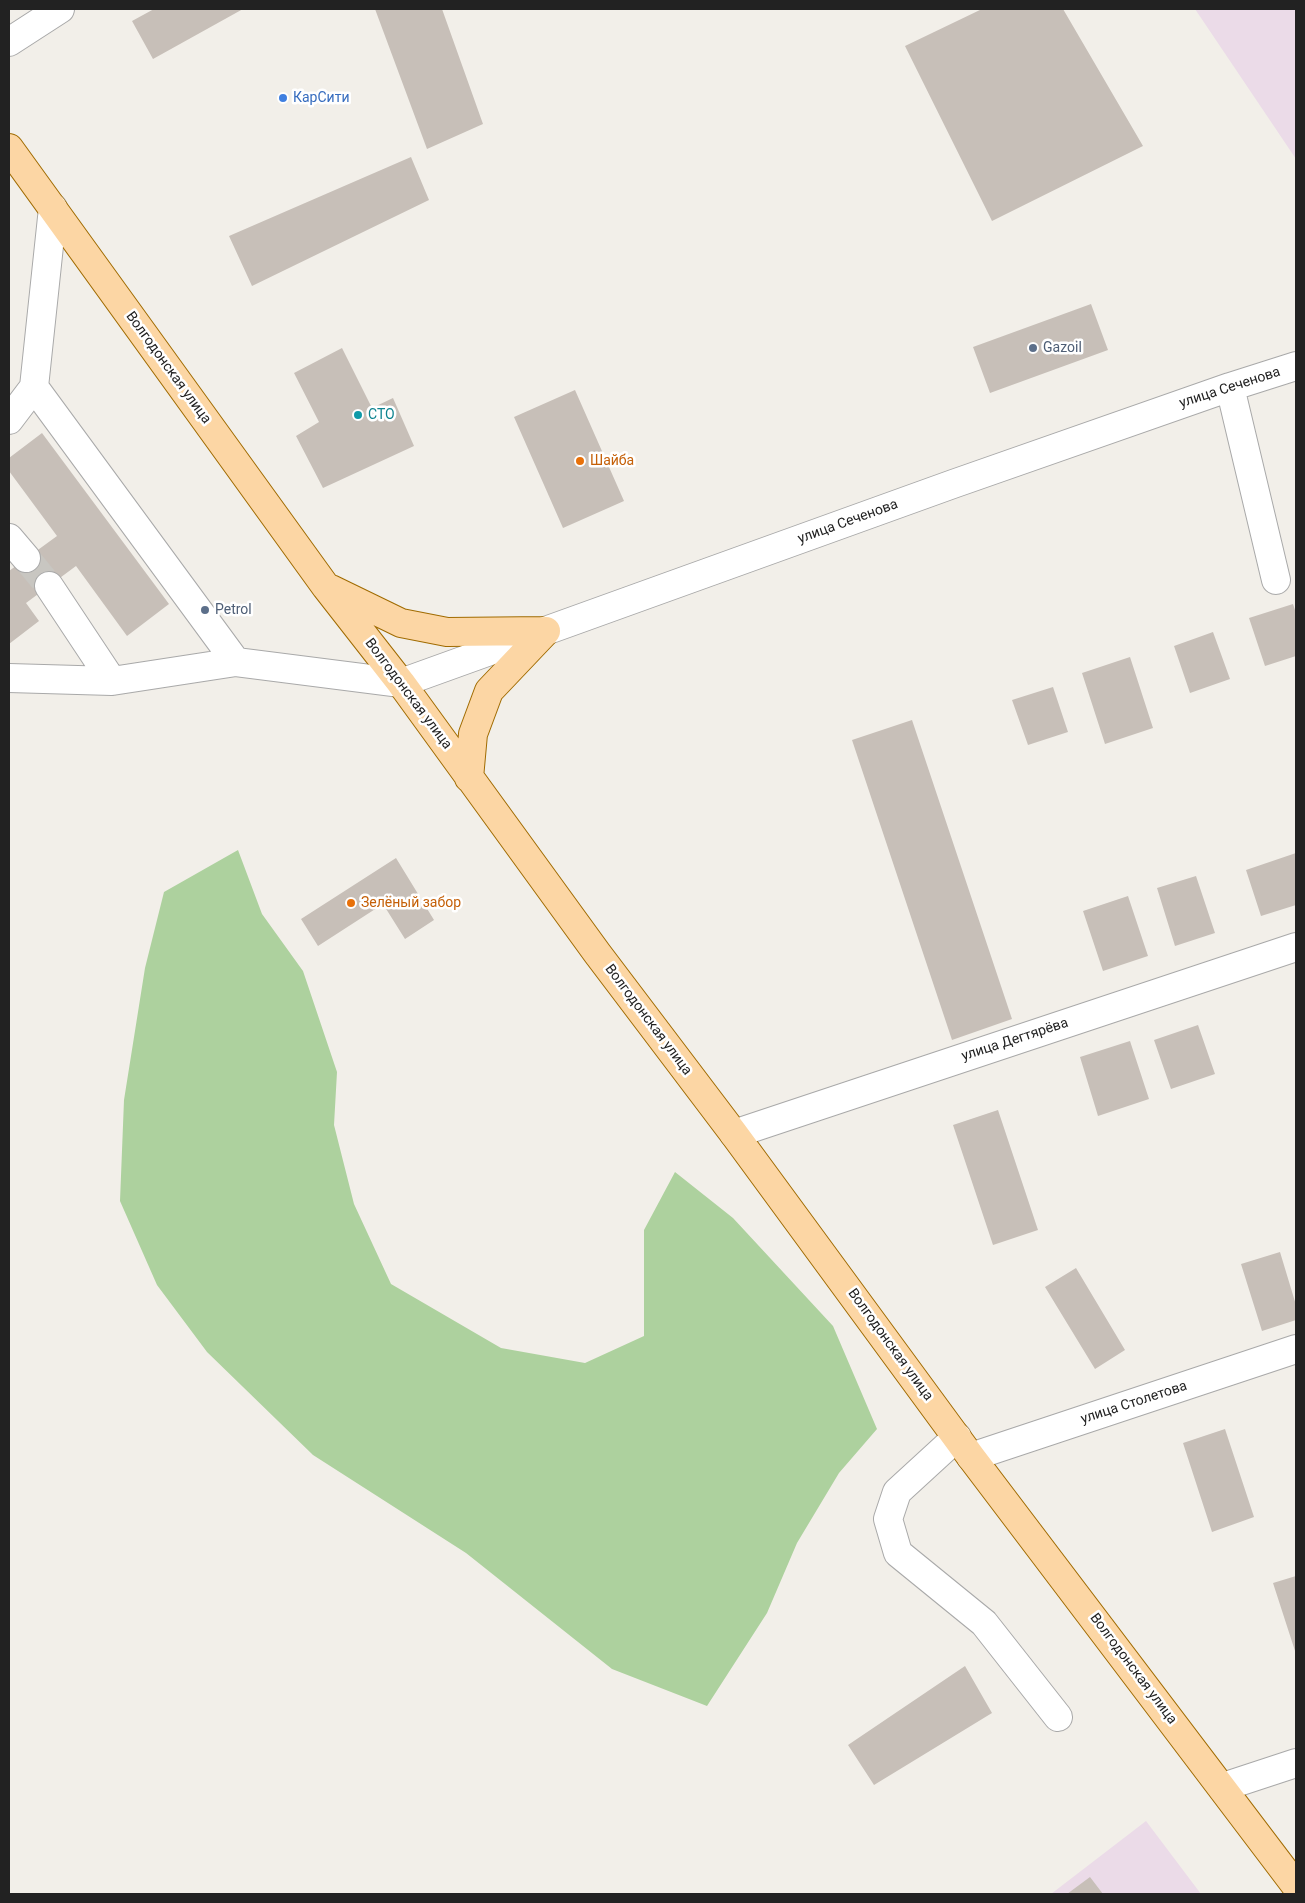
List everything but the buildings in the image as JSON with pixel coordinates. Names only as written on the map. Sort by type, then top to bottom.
[{"type":"main road","name":"Волгодонская улица","points":[[9,148],[326,587],[400,683],[597,954],[734,1134],[964,1447],[1296,1886]]},
{"type":"main road","points":[[326,587],[401,623],[447,632],[546,631]]},
{"type":"main road","points":[[469,778],[473,734],[489,691],[546,631]]},
{"type":"street","points":[[9,42],[60,9]]},
{"type":"street","points":[[9,420],[34,387],[53,208]]},
{"type":"street","name":"улица Сеченова","points":[[400,683],[1230,387],[1296,366]]},
{"type":"street","points":[[34,387],[236,662]]},
{"type":"street","points":[[1230,387],[1276,580]]},
{"type":"street","points":[[49,586],[112,681]]},
{"type":"street","points":[[9,678],[112,681],[236,662],[400,683]]},
{"type":"street","name":"улица Дегтярёва","points":[[734,1134],[1296,947]]},
{"type":"street","name":"улица Столетова","points":[[964,1447],[1296,1349]]},
{"type":"street","points":[[964,1447],[897,1492],[888,1519],[898,1553],[984,1624],[1058,1716]]},
{"type":"street","points":[[1223,1787],[1296,1763]]},
{"type":"shaded area","points":[[1195,9],[1296,9],[1296,159]]},
{"type":"shaded area","points":[[1146,1821],[1201,1894],[1051,1894]]},
{"type":"green space","points":[[238,850],[262,914],[303,971],[337,1072],[334,1125],[354,1204],[391,1284],[501,1348],[585,1363],[644,1336],[644,1230],[675,1172],[733,1218],[833,1326],[877,1429],[839,1473],[797,1543],[767,1613],[707,1706],[612,1669],[466,1553],[313,1455],[207,1352],[157,1285],[120,1201],[124,1100],[145,968],[164,892]]},
{"type":"tunnel","points":[[26,558],[49,586]]},
{"type":"place","name":"КарСити","points":[[283,98]]},
{"type":"place","name":"Gazoil","points":[[1033,348]]},
{"type":"place","name":"СТО","points":[[358,415]]},
{"type":"place","name":"Шайба","points":[[580,461]]},
{"type":"place","name":"Petrol","points":[[205,610]]},
{"type":"place","name":"Зелёный забор","points":[[351,903]]}]
